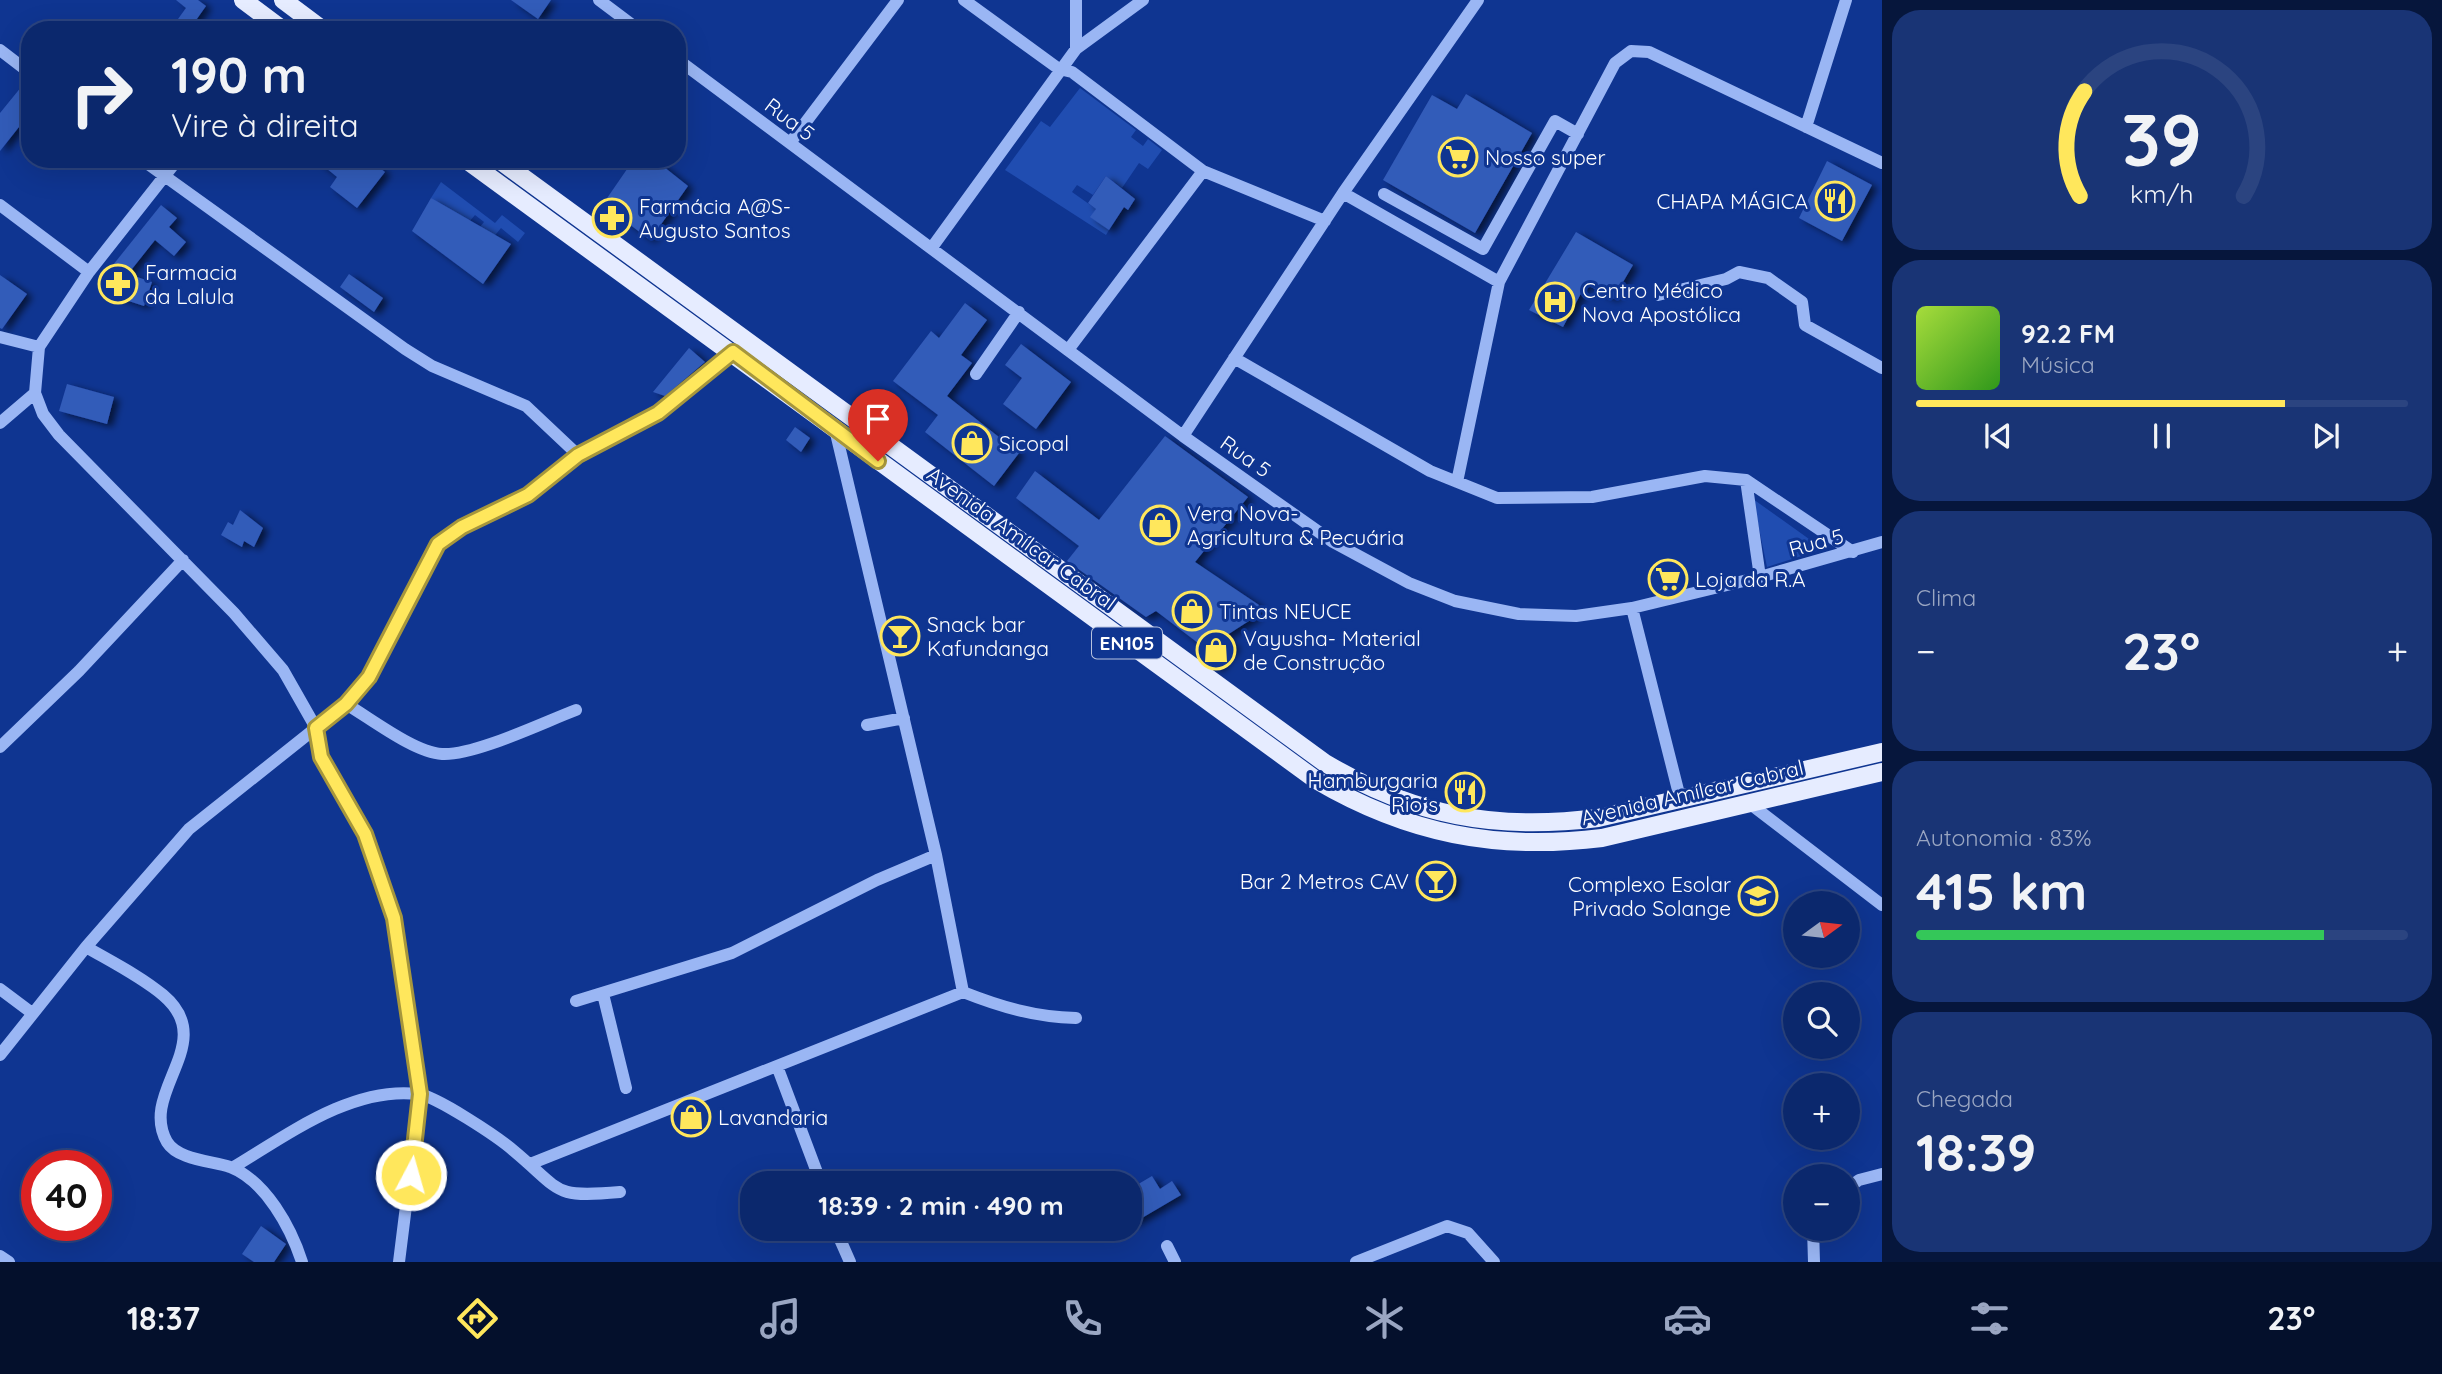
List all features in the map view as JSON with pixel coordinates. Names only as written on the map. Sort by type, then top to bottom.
[{"type":"main road","points":[[243,0],[269,21]]},
{"type":"main road","points":[[291,2],[313,21]]},
{"type":"main road","name":"Avenida Amílcar Cabral","points":[[477,168],[733,352],[1315,780],[1380,814],[1464,837],[1531,844],[1602,838],[1882,772]]},
{"type":"main road","name":"Avenida Amílcar Cabral","points":[[510,168],[1325,763],[1361,785],[1425,809],[1459,818],[1521,824],[1598,818],[1882,751]]},
{"type":"street","points":[[599,0],[627,21]]},
{"type":"street","points":[[790,143],[898,0]]},
{"type":"street","points":[[964,0],[1059,69],[1072,72],[1203,171],[1325,221]]},
{"type":"street","points":[[1076,0],[1076,49]]},
{"type":"street","points":[[933,246],[1076,49],[1143,0]]},
{"type":"street","points":[[1184,436],[1343,193],[1478,0]]},
{"type":"street","points":[[1806,127],[1846,0]]},
{"type":"street","points":[[283,21],[291,2]]},
{"type":"street","points":[[0,50],[21,66]]},
{"type":"street","points":[[1457,482],[1499,282],[1615,64],[1631,51],[1649,52],[1882,163]]},
{"type":"street","name":"Rua 5","points":[[686,65],[933,246],[1184,436],[1333,542],[1409,583],[1455,601],[1519,614],[1564,616],[1632,608],[1760,577],[1882,542]]},
{"type":"street","points":[[1384,194],[1483,249],[1555,121],[1578,134]]},
{"type":"street","points":[[152,168],[405,349],[432,366],[526,406],[578,455]]},
{"type":"street","points":[[171,168],[89,272],[39,347],[34,371],[35,393],[43,414],[60,435],[183,560],[283,670],[316,728],[321,757],[365,834],[394,918],[420,1094],[399,1262]]},
{"type":"street","points":[[1068,349],[1203,171]]},
{"type":"street","points":[[1343,193],[1499,282]]},
{"type":"street","points":[[0,205],[89,272]]},
{"type":"street","points":[[1658,295],[1726,279],[1739,272],[1768,278],[1802,302],[1805,325],[1882,368]]},
{"type":"street","points":[[976,374],[1019,312]]},
{"type":"street","points":[[0,337],[39,347]]},
{"type":"street","points":[[0,1055],[86,947],[189,829],[346,704],[384,654],[438,544],[462,527],[528,495],[578,455],[658,413],[733,352]]},
{"type":"street","points":[[1234,358],[1430,471],[1497,498],[1592,497],[1705,476],[1746,480],[1853,552]]},
{"type":"street","points":[[0,423],[35,393]]},
{"type":"street","points":[[835,429],[936,855],[963,992]]},
{"type":"street","points":[[1746,480],[1760,577]]},
{"type":"street","points":[[0,747],[79,671],[183,560]]},
{"type":"street","points":[[1632,608],[1680,798]]},
{"type":"street","points":[[346,704],[420,748],[442,754],[467,750],[576,710]]},
{"type":"street","points":[[867,725],[904,718]]},
{"type":"street","points":[[1749,803],[1882,905]]},
{"type":"street","points":[[576,1002],[732,953],[845,895],[936,855]]},
{"type":"street","points":[[86,947],[165,997],[182,1024],[183,1051],[163,1096],[159,1123],[169,1145],[184,1154],[232,1168],[256,1184],[285,1222],[302,1262]]},
{"type":"street","points":[[0,989],[32,1013]]},
{"type":"street","points":[[530,1164],[963,992],[1002,1007],[1042,1017],[1076,1018]]},
{"type":"street","points":[[603,994],[626,1088]]},
{"type":"street","points":[[777,1066],[816,1171]]},
{"type":"street","points":[[232,1168],[307,1124],[353,1104],[380,1095],[420,1094],[496,1136],[563,1193],[578,1196],[620,1192]]},
{"type":"street","points":[[1860,1180],[1882,1174]]},
{"type":"street","points":[[1356,1262],[1447,1226],[1468,1233],[1494,1262]]},
{"type":"street","points":[[841,1241],[850,1262]]},
{"type":"street","points":[[1813,1241],[1814,1262]]},
{"type":"street","points":[[1167,1246],[1175,1262]]},
{"type":"street","points":[[0,1256],[9,1262]]},
{"type":"shaded area","points":[[1080,88],[1136,130],[1131,137],[1143,146],[1148,139],[1162,150],[1148,169],[1139,163],[1122,188],[1106,176],[1093,195],[1077,185],[1072,192],[1096,209],[1091,217],[1109,230],[1106,235],[1005,170],[1041,121],[1050,127]]},
{"type":"shaded area","points":[[441,182],[495,223],[502,215],[525,233],[518,242],[501,228],[492,239],[479,228],[484,222],[475,215],[464,228],[431,198]]},
{"type":"shaded area","points":[[1753,499],[1823,549],[1767,567]]},
{"type":"building","points":[[176,0],[198,0],[206,6],[195,21],[177,21],[186,8]]},
{"type":"building","points":[[511,0],[551,0],[538,19]]},
{"type":"building","points":[[21,87],[21,124],[0,151],[0,113]]},
{"type":"building","name":"Nosso super","points":[[1466,94],[1532,133],[1475,233],[1383,180],[1432,95],[1457,109]]},
{"type":"building","name":"CHAPA MÁGICA","points":[[1827,161],[1872,185],[1842,241],[1799,218]]},
{"type":"building","points":[[326,168],[380,168],[385,172],[357,208],[330,187],[337,177]]},
{"type":"building","points":[[628,168],[665,168],[688,186],[650,240],[603,204]]},
{"type":"building","points":[[1106,176],[1135,199],[1128,210],[1124,207],[1109,230],[1090,217],[1096,209],[1088,203]]},
{"type":"building","points":[[431,198],[511,244],[483,284],[412,231]]},
{"type":"building","points":[[161,205],[177,218],[169,227],[186,242],[174,256],[155,240],[128,274],[152,282],[144,306],[104,293],[113,265]]},
{"type":"building","points":[[1576,232],[1633,265],[1613,299],[1586,284],[1563,327],[1529,310]]},
{"type":"building","points":[[349,274],[383,298],[374,312],[340,287]]},
{"type":"building","points":[[0,275],[27,294],[2,329],[0,328]]},
{"type":"building","points":[[965,303],[987,320],[961,355],[972,363],[947,396],[1019,453],[994,486],[925,432],[938,415],[893,381],[931,331],[939,338]]},
{"type":"building","points":[[1021,344],[1071,382],[1036,429],[1003,404],[1022,378],[1005,365]]},
{"type":"building","points":[[689,348],[705,362],[665,396],[653,392]]},
{"type":"building","points":[[67,384],[114,397],[107,424],[59,411]]},
{"type":"building","points":[[795,427],[810,438],[801,452],[786,440]]},
{"type":"building","name":"Vera Nova- Agricultura & Pecuária","points":[[1165,436],[1248,497],[1195,562],[1259,605],[1255,617],[1224,637],[1235,646],[1217,670],[1197,654],[1202,646],[1156,611],[1146,617],[1067,561],[1079,546],[1016,498],[1035,471],[1099,520]]},
{"type":"building","points":[[240,510],[263,528],[254,547],[244,541],[242,547],[221,535],[228,522],[233,525]]},
{"type":"building","name":"Bar 2 Metros CAV","points":[[1422,867],[1455,874],[1451,895],[1418,888]]},
{"type":"building","points":[[1152,1176],[1160,1189],[1172,1181],[1181,1195],[1142,1218],[1142,1182]]},
{"type":"building","points":[[261,1226],[286,1244],[274,1262],[254,1262],[242,1254]]},
{"type":"place","name":"Nosso super","points":[[1458,157]]},
{"type":"place","name":"CHAPA MÁGICA","points":[[1835,201]]},
{"type":"place","name":"Farmácia A@S- Augusto Santos","points":[[612,218]]},
{"type":"place","name":"Farmacia da Lalula","points":[[118,284]]},
{"type":"place","name":"Centro Médico Nova Apostólica","points":[[1555,302]]},
{"type":"place","name":"Sicopal","points":[[972,443]]},
{"type":"place","name":"Vera Nova- Agricultura & Pecuária","points":[[1160,525]]},
{"type":"place","name":"Loja da R.A","points":[[1668,579]]},
{"type":"place","name":"Tintas NEUCE","points":[[1192,611]]},
{"type":"place","name":"Snack bar Kafundanga","points":[[900,636]]},
{"type":"place","name":"Vayusha- Material de Construção","points":[[1216,650]]},
{"type":"place","name":"Hamburgaria Rio´s","points":[[1465,792]]},
{"type":"place","name":"Bar 2 Metros CAV","points":[[1436,881]]},
{"type":"place","name":"Complexo Esolar Privado Solange","points":[[1758,896]]},
{"type":"place","name":"Lavandaria","points":[[691,1117]]},
{"type":"route","points":[[411,1175],[420,1094],[394,918],[365,834],[321,757],[316,728],[346,704],[369,677],[384,654],[414,587],[438,544],[462,527],[528,495],[578,455],[658,413],[733,352],[878,461]]}]
